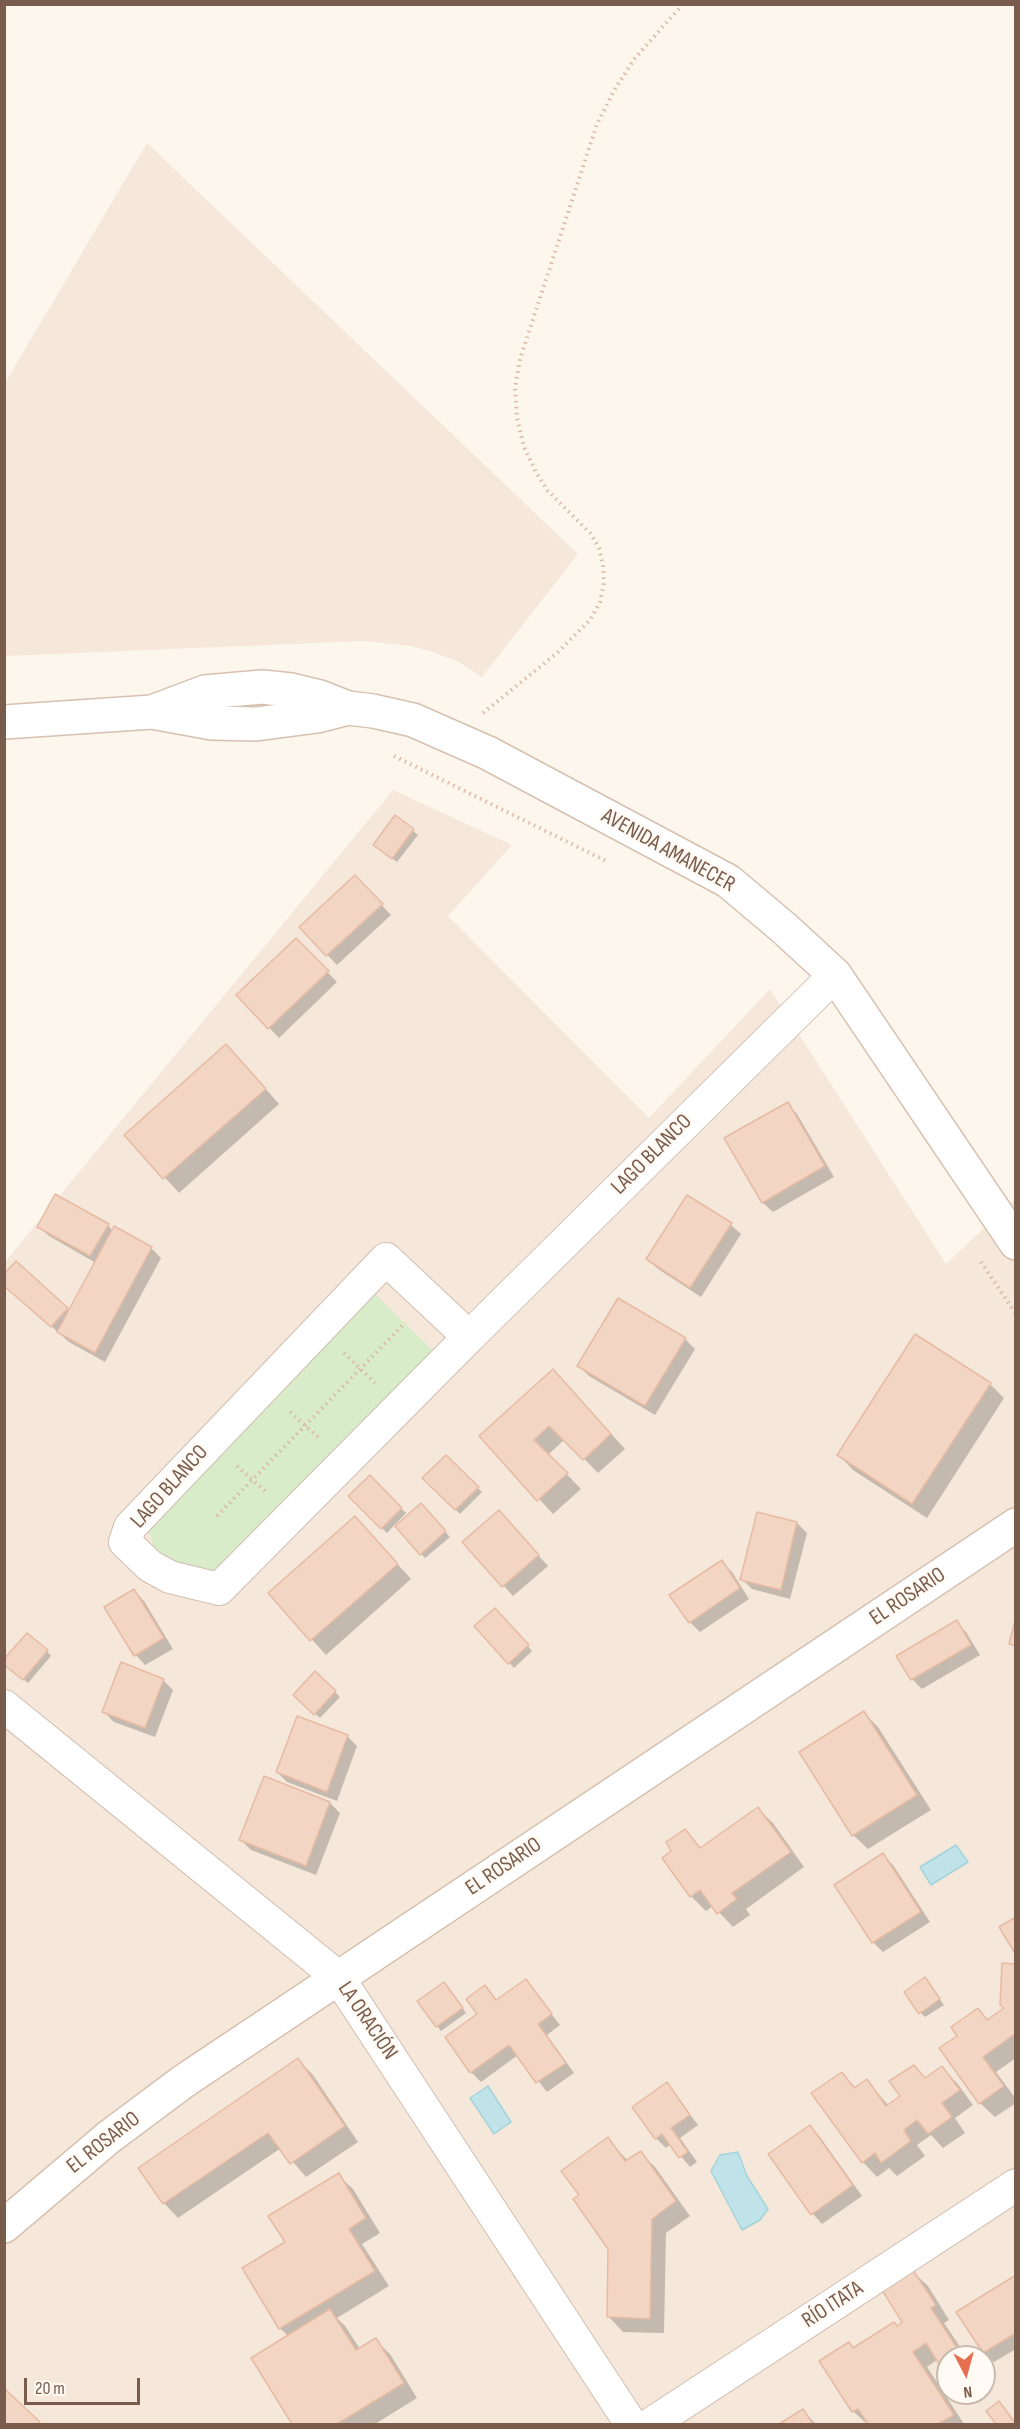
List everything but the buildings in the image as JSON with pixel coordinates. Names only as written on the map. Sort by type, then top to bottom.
[{"type":"street","name":"AVENIDA AMANECER","points":[[4,722],[152,711],[212,723],[256,724],[317,716],[348,708],[413,720],[488,753],[728,881],[835,975],[1016,1244]]},
{"type":"street","name":"LAGO BLANCO","points":[[469,1337],[386,1259],[130,1527],[124,1542],[150,1566],[170,1577],[219,1589],[469,1337],[835,975]]},
{"type":"street","name":"EL ROSARIO","points":[[4,2226],[109,2137],[183,2081],[1016,1525]]},
{"type":"street","name":"LA ORACIÓN","points":[[4,1706],[338,1977],[631,2424]]},
{"type":"street","name":"RÍO ITATA","points":[[651,2424],[1016,2185]]},
{"type":"path","points":[[459,741],[499,698],[557,654],[590,620],[600,602],[604,582],[603,565],[598,548],[590,533],[555,499],[537,474],[524,447],[517,418],[516,388],[520,359],[597,124],[615,89],[635,58],[683,4]]},
{"type":"path","points":[[390,754],[614,865]]},
{"type":"path","points":[[976,1255],[1016,1314]]},
{"type":"path","points":[[217,1516],[428,1299]]},
{"type":"path","points":[[319,1329],[399,1407]]},
{"type":"path","points":[[262,1388],[346,1461]]},
{"type":"path","points":[[211,1442],[292,1515]]},
{"type":"shaded area","points":[[147,143],[578,554],[482,677],[459,662],[433,652],[411,646],[363,641],[5,656],[5,383]]},
{"type":"shaded area","points":[[393,790],[512,845],[448,916],[649,1118],[770,989],[946,1264],[1015,1199],[1015,2424],[5,2424],[5,1262]]},
{"type":"green space","points":[[375,1294],[434,1352],[217,1573],[176,1563],[155,1550],[147,1527]]},
{"type":"water","points":[[956,1845],[968,1862],[931,1885],[920,1867]]},
{"type":"water","points":[[488,2086],[511,2122],[494,2134],[470,2098]]},
{"type":"water","points":[[738,2152],[747,2176],[768,2209],[760,2220],[742,2230],[711,2171],[720,2155]]}]
